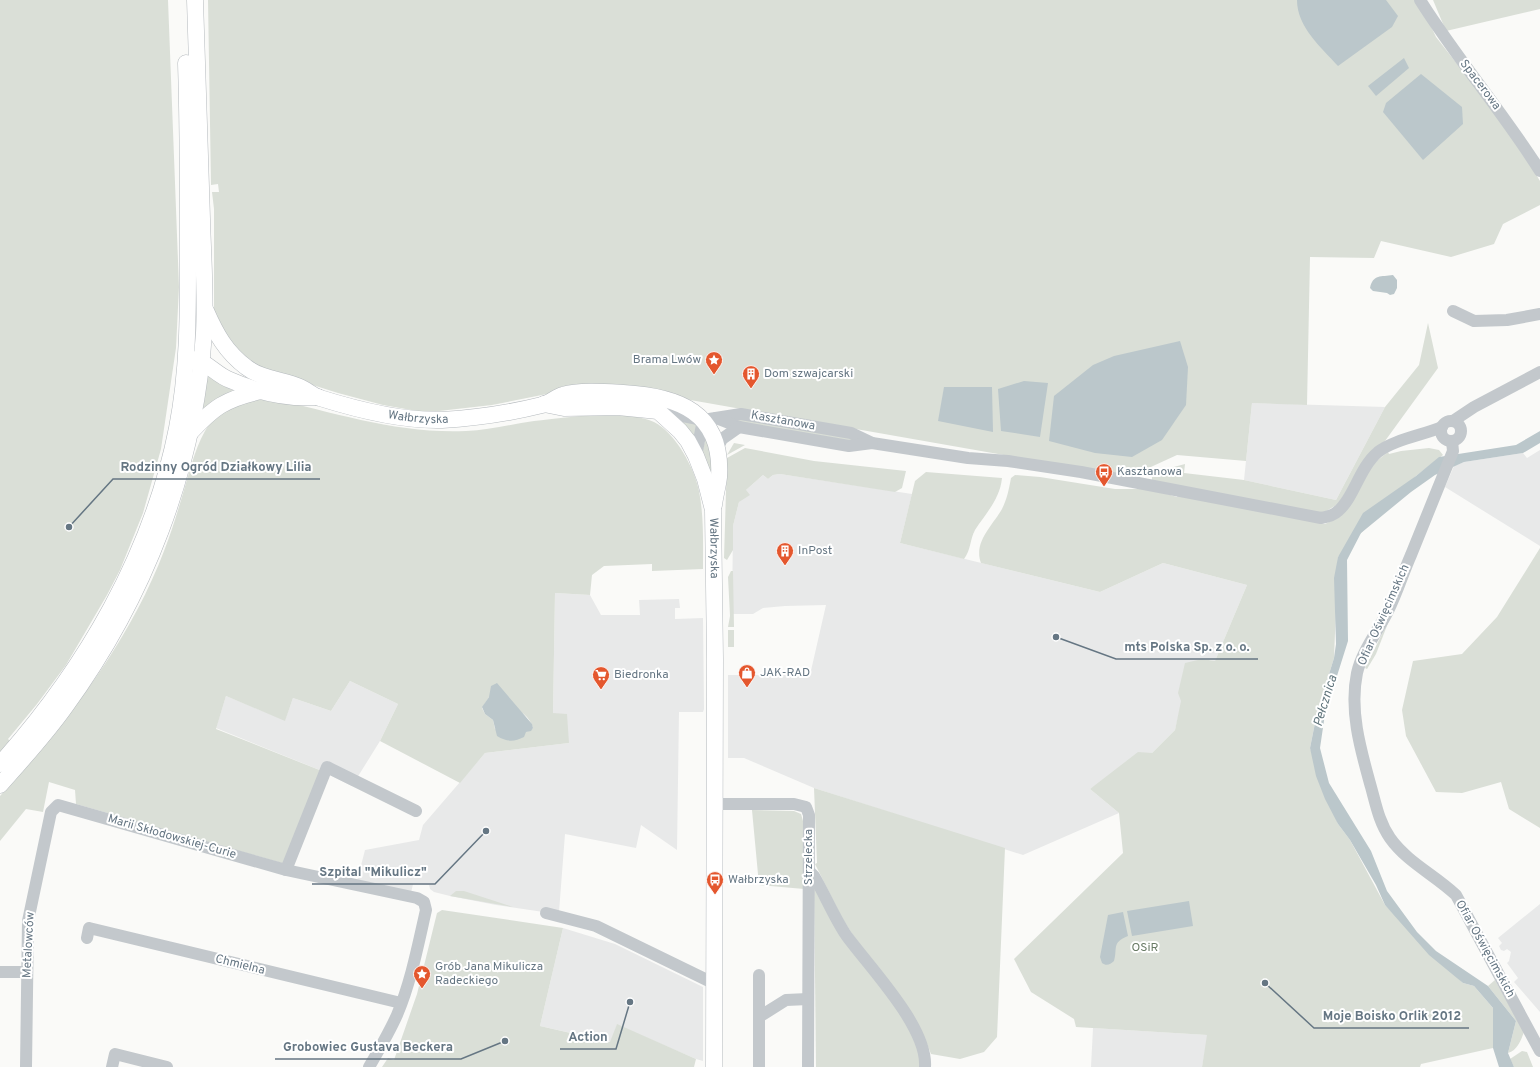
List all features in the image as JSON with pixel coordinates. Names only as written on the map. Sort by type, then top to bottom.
[{"type":"main road","points":[[0,785],[65,708],[112,636],[137,587],[160,535],[174,492],[189,434],[194,359],[189,325],[188,158],[184,0]]},
{"type":"main road","points":[[0,764],[41,717],[71,676],[97,634],[128,577],[151,519],[168,464],[194,359],[204,308],[195,0]]},
{"type":"main road","name":"Wałbrzyska","points":[[204,308],[218,337],[230,353],[248,369],[301,387],[318,397],[382,413],[418,419],[463,418],[544,404],[563,395],[591,393],[633,394],[665,399],[684,405],[709,419],[711,432],[717,449],[719,477],[713,510],[715,547],[714,1067]]},
{"type":"main road","points":[[194,359],[219,360],[248,369]]},
{"type":"main road","name":"Wałbrzyska","points":[[194,359],[229,380],[262,391],[298,398],[318,397]]},
{"type":"main road","points":[[189,434],[207,415],[220,405],[237,397],[262,391]]},
{"type":"main road","name":"Wałbrzyska","points":[[544,404],[564,408],[611,406],[658,410],[680,431],[696,456],[713,510]]},
{"type":"street","name":"Spacerowa","points":[[1420,0],[1442,35],[1515,130],[1540,171]]},
{"type":"street","points":[[1453,312],[1474,321],[1507,320],[1540,314]]},
{"type":"street","points":[[1447,439],[1458,438],[1457,425],[1498,395],[1540,372]]},
{"type":"street","name":"Kasztanowa","points":[[658,410],[709,419],[739,427],[849,446],[872,443],[968,458],[1008,461],[1081,472],[1321,518],[1340,510],[1364,469],[1378,453],[1387,446],[1414,438],[1447,439],[1446,422],[1457,425]]},
{"type":"street","name":"Kasztanowa","points":[[709,419],[741,414],[851,433],[872,443]]},
{"type":"street","points":[[696,456],[709,419]]},
{"type":"street","name":"Kasztanowa","points":[[717,449],[722,439],[729,432],[739,427]]},
{"type":"street","name":"Ofiar Oświęcimskich","points":[[1447,439],[1444,472],[1388,611],[1361,660],[1357,674],[1355,707],[1360,749],[1380,820],[1390,838],[1408,857],[1456,895],[1540,1051]]},
{"type":"street","points":[[286,870],[327,767],[416,811]]},
{"type":"street","name":"Strzelecka","points":[[715,804],[794,804],[806,807],[809,815],[810,872],[808,1067]]},
{"type":"street","name":"Marii Skłodowskiej-Curie","points":[[58,805],[286,870],[417,898],[424,902],[426,910],[415,957],[401,1003]]},
{"type":"street","name":"Metalowców","points":[[26,1067],[28,921],[51,812],[58,805]]},
{"type":"street","points":[[810,872],[814,876],[846,934],[887,988],[914,1027],[923,1046],[925,1067]]},
{"type":"street","points":[[546,913],[596,926],[709,981],[715,981]]},
{"type":"street","name":"Chmielna","points":[[87,938],[89,928],[401,1003]]},
{"type":"street","points":[[0,972],[27,972]]},
{"type":"street","points":[[759,975],[759,1067]]},
{"type":"street","points":[[760,1017],[786,1000],[808,1000]]},
{"type":"street","points":[[369,1067],[397,1014],[401,1003]]},
{"type":"street","points":[[112,1067],[115,1054],[167,1067]]},
{"type":"shaded area","points":[[1252,403],[1385,407],[1336,500],[1244,480]]},
{"type":"shaded area","points":[[1540,450],[1540,546],[1445,487],[1454,466],[1464,462],[1523,453],[1527,458]]},
{"type":"shaded area","points":[[780,474],[912,494],[900,543],[1100,592],[1163,563],[1247,585],[1215,661],[1202,659],[1182,701],[1175,730],[1152,753],[1090,789],[1119,813],[1023,855],[814,788],[744,758],[728,758],[728,675],[810,675],[826,605],[763,608],[753,614],[732,614],[733,526],[739,502],[746,490],[763,475],[768,479],[773,475]]},
{"type":"shaded area","points":[[555,593],[590,595],[601,615],[640,615],[639,600],[679,599],[680,608],[675,608],[675,619],[703,618],[704,709],[703,712],[679,712],[677,850],[641,825],[636,848],[565,834],[559,912],[557,914],[496,905],[450,896],[434,892],[430,889],[429,885],[413,884],[411,893],[357,881],[365,850],[419,840],[423,825],[485,753],[569,743],[553,714]]},
{"type":"shaded area","points":[[350,681],[398,704],[380,741],[352,786],[322,771],[216,728],[226,696],[285,720],[293,698],[331,711]]},
{"type":"shaded area","points":[[1540,904],[1540,1012],[1514,982],[1518,978],[1507,963],[1511,952],[1507,949],[1504,951],[1501,950],[1499,946],[1502,943],[1498,938]]},
{"type":"shaded area","points":[[563,928],[615,944],[703,987],[703,1061],[617,1025],[611,1042],[540,1026]]},
{"type":"shaded area","points":[[1093,1028],[1208,1035],[1202,1067],[1091,1067]]},
{"type":"green space","points":[[0,0],[168,0],[179,287],[176,348],[161,449],[143,513],[120,570],[66,665],[37,704],[8,739],[10,741],[0,753]]},
{"type":"green space","points":[[208,0],[1418,0],[1436,37],[1512,134],[1540,181],[1540,205],[1503,224],[1494,244],[1451,257],[1381,241],[1374,258],[1310,257],[1307,405],[1252,403],[1246,461],[1177,455],[1129,477],[679,398],[557,392],[492,405],[439,411],[417,411],[383,405],[338,393],[265,370],[249,362],[230,344],[214,310],[214,209],[212,192],[219,192],[218,184],[211,185]]},
{"type":"green space","points":[[1433,0],[1540,0],[1540,9],[1446,31]]},
{"type":"green space","points":[[1428,323],[1438,368],[1385,441],[1373,449],[1338,504],[1323,513],[1152,481],[1152,476],[1155,472],[1185,464],[1184,473],[1244,480],[1336,500],[1385,407],[1419,365]]},
{"type":"green space","points":[[205,374],[235,392],[199,418]]},
{"type":"green space","points":[[270,398],[343,416],[392,426],[441,431],[466,431],[547,419],[596,415],[628,416],[654,422],[662,427],[676,442],[689,462],[697,482],[701,501],[703,569],[652,571],[652,564],[604,566],[592,575],[590,595],[555,593],[553,713],[567,714],[569,743],[485,753],[460,783],[380,741],[398,704],[350,681],[331,711],[293,698],[285,721],[226,696],[216,729],[322,771],[285,864],[76,804],[75,790],[49,782],[43,812],[26,809],[0,841],[0,796],[72,711],[94,681],[133,618],[150,585],[164,551],[175,520],[194,455],[205,431],[215,417],[229,407]],"holes":[[[489,697],[521,712],[531,722],[533,728],[526,732],[495,729],[493,720],[485,714],[482,708]]]},
{"type":"green space","points":[[732,418],[858,438],[859,442],[731,421]]},
{"type":"green space","points":[[677,419],[701,424],[695,439]]},
{"type":"green space","points":[[706,437],[712,448],[714,491],[702,452]]},
{"type":"green space","points":[[734,443],[745,445],[727,455]]},
{"type":"green space","points":[[745,448],[814,461],[906,471],[902,488],[895,492],[780,474],[773,475],[768,479],[763,475],[746,490],[750,495],[739,502],[733,526],[733,550],[727,560],[724,558],[727,458]]},
{"type":"green space","name":"OSiR","points":[[1429,448],[1439,450],[1443,455],[1416,476],[1338,557],[1334,658],[1317,713],[1310,748],[1338,824],[1350,840],[1385,905],[1463,983],[1474,986],[1493,1008],[1493,1048],[1421,1064],[1420,1067],[1202,1067],[1207,1035],[1076,1027],[1074,1019],[1031,992],[1014,959],[1123,853],[1119,813],[1090,789],[1138,752],[1152,753],[1175,730],[1181,701],[1178,693],[1185,663],[1202,659],[1215,661],[1247,585],[1163,563],[1100,592],[981,563],[979,555],[982,541],[1002,509],[1007,498],[1011,478],[1015,475],[1040,477],[1115,489],[1150,489],[1177,497],[1178,494],[1325,524],[1333,520],[1373,464],[1388,452],[1389,454]]},
{"type":"green space","points":[[926,472],[1002,478],[998,493],[988,512],[975,530],[968,552],[964,559],[900,543],[915,481]]},
{"type":"green space","points":[[1540,548],[1540,828],[1509,809],[1501,782],[1462,793],[1436,792],[1406,736],[1402,710],[1413,661],[1462,654],[1497,617]]},
{"type":"green space","points":[[731,571],[733,571],[734,627],[728,627],[730,616],[728,577]]},
{"type":"green space","points":[[1390,618],[1376,654],[1367,669],[1365,668]]},
{"type":"green space","points":[[728,630],[734,630],[734,647],[728,647]]},
{"type":"green space","points":[[814,788],[1005,848],[997,1037],[984,1052],[960,1059],[931,1054],[924,1036],[915,1020],[895,990],[851,932],[815,864],[817,863]]},
{"type":"green space","points":[[752,810],[794,811],[801,814],[803,821],[804,889],[759,885]]},
{"type":"green space","points":[[814,881],[915,1032],[922,1067],[816,1067]]},
{"type":"green space","points":[[456,891],[464,891],[513,907],[450,896]]},
{"type":"green space","points":[[442,910],[563,928],[540,1026],[610,1042],[617,1024],[696,1059],[694,1067],[382,1067],[388,1058],[394,1060],[417,994],[437,913]]},
{"type":"green space","points":[[1495,980],[1524,1032],[1516,1048],[1508,1053],[1516,1021],[1488,986]]},
{"type":"green space","points":[[1522,1051],[1527,1052],[1533,1067],[1514,1067],[1510,1059]]},
{"type":"water","points":[[1297,0],[1386,0],[1398,16],[1392,27],[1338,66],[1305,28],[1298,10]]},
{"type":"water","points":[[1404,58],[1409,68],[1376,96],[1368,86]]},
{"type":"water","points":[[1421,74],[1462,107],[1463,124],[1423,160],[1383,112],[1386,103]]},
{"type":"water","points":[[1393,275],[1397,280],[1397,288],[1394,294],[1390,295],[1387,293],[1373,291],[1370,288],[1375,278]]},
{"type":"water","points":[[1180,341],[1188,367],[1186,405],[1162,440],[1132,457],[1095,453],[1049,441],[1054,396],[1093,365],[1114,356]]},
{"type":"water","points":[[1024,381],[1048,383],[1040,437],[1001,431],[998,389]]},
{"type":"water","points":[[944,387],[992,387],[993,432],[938,421]]},
{"type":"water","name":"Pełcznica","points":[[1540,431],[1540,443],[1523,453],[1464,462],[1435,475],[1411,492],[1361,533],[1347,560],[1348,641],[1325,714],[1320,748],[1329,783],[1371,851],[1387,891],[1417,932],[1436,951],[1488,986],[1516,1021],[1508,1053],[1514,1067],[1499,1067],[1493,1048],[1493,1008],[1474,986],[1463,983],[1429,955],[1385,905],[1376,885],[1350,840],[1338,824],[1325,799],[1316,776],[1310,748],[1317,713],[1334,658],[1336,644],[1334,578],[1338,557],[1363,513],[1416,476],[1439,457],[1516,445]]},
{"type":"water","points":[[497,683],[532,724],[533,728],[531,731],[526,732],[524,737],[517,740],[510,741],[497,736],[493,720],[485,714],[482,707],[489,697],[491,686]]},
{"type":"water","points":[[1189,901],[1193,926],[1132,936],[1127,911]]},
{"type":"water","points":[[1123,912],[1128,936],[1119,941],[1117,944],[1114,961],[1105,965],[1102,963],[1100,957],[1108,915]]},
{"type":"place","name":"Brama Lwów","points":[[714,375]]},
{"type":"place","name":"Dom szwajcarski","points":[[751,389]]},
{"type":"place","name":"Kasztanowa","points":[[1104,487]]},
{"type":"place","name":"Rodzinny Ogród Działkowy Lilia","points":[[69,527]]},
{"type":"place","name":"InPost","points":[[785,566]]},
{"type":"place","name":"mts Polska Sp. z o. o.","points":[[1056,637]]},
{"type":"place","name":"JAK-RAD","points":[[747,688]]},
{"type":"place","name":"Biedronka","points":[[601,690]]},
{"type":"place","name":"Szpital \"Mikulicz\"","points":[[486,831]]},
{"type":"place","name":"Wałbrzyska","points":[[715,895]]},
{"type":"place","name":"Moje Boisko Orlik 2012","points":[[1265,983]]},
{"type":"place","name":"Grób Jana Mikulicza Radeckiego","points":[[422,989]]},
{"type":"place","name":"Action","points":[[630,1002]]},
{"type":"place","name":"Grobowiec Gustava Beckera","points":[[505,1041]]}]
